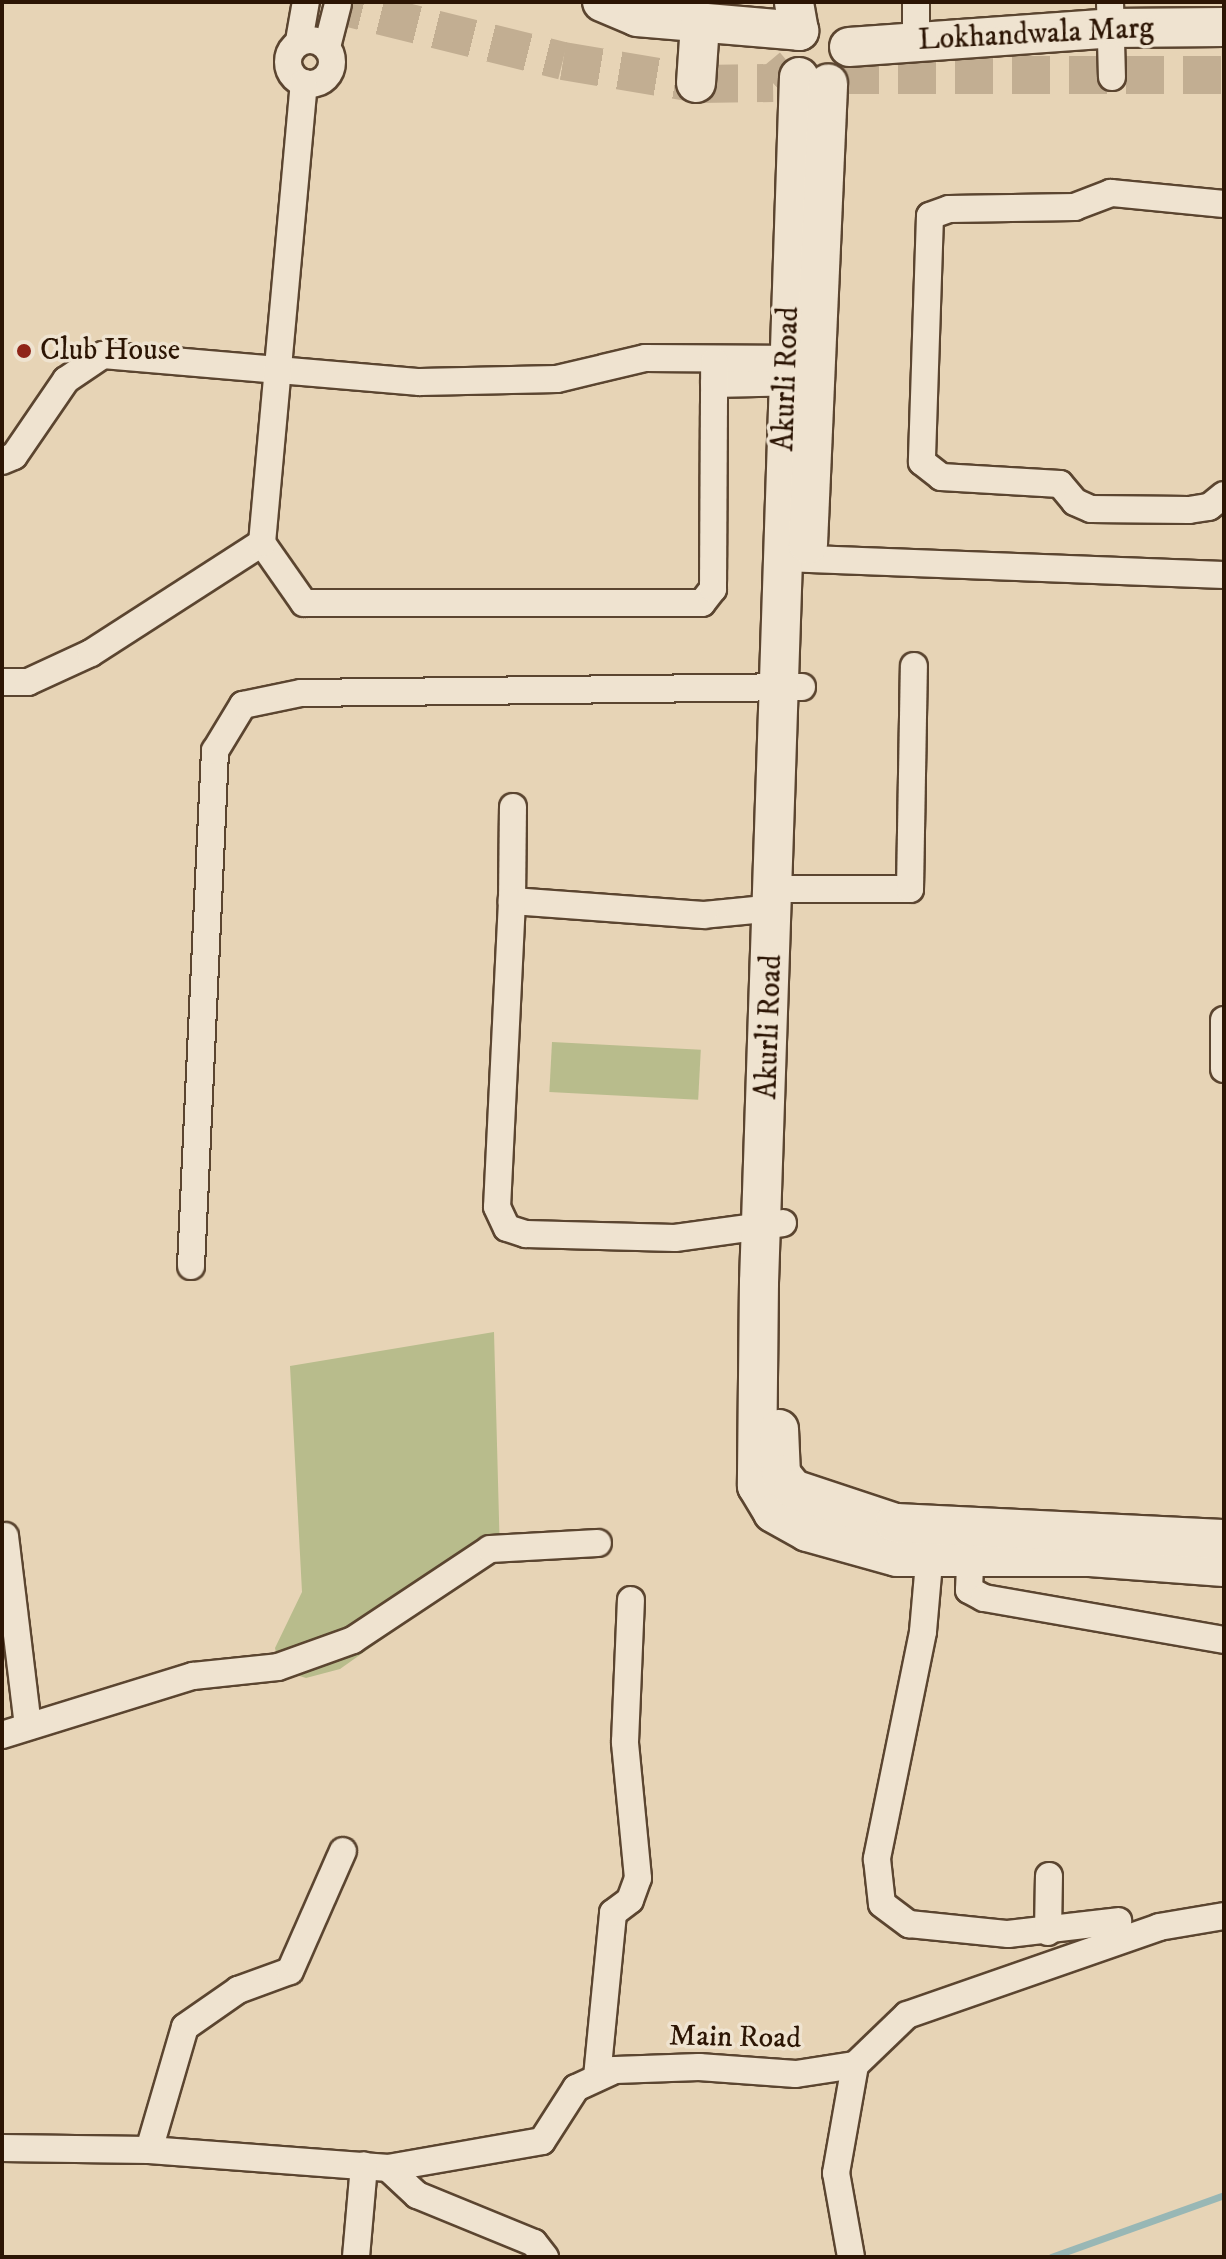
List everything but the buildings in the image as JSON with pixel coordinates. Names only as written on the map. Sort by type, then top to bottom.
[{"type":"street","points":[[306,2],[299,41],[288,60],[292,74],[304,83],[318,83],[329,74],[332,60],[327,47],[338,4]]},
{"type":"street","points":[[602,2],[700,25],[807,15],[838,30],[849,47],[846,67],[814,80],[790,48],[807,15]]},
{"type":"street","points":[[916,2],[916,40]]},
{"type":"street","points":[[1110,15],[1112,77]]},
{"type":"street","name":"Lokhandwala Marg","points":[[849,47],[1110,15],[1224,27]]},
{"type":"street","points":[[696,83],[700,25]]},
{"type":"street","points":[[299,41],[314,40],[327,47]]},
{"type":"street","name":"Akurli Road","points":[[814,80],[782,895],[769,1414],[757,1486],[783,1501],[807,1532],[897,1557],[931,1541],[1171,1548],[1224,1539]]},
{"type":"street","points":[[304,83],[281,372],[262,543],[304,603],[682,607],[702,603],[713,589],[714,373]]},
{"type":"street","points":[[1224,204],[1111,193],[1075,207],[949,209],[930,216],[922,462],[941,477],[1060,484],[1075,502],[1091,509],[1189,510],[1209,507],[1224,495]]},
{"type":"street","points":[[2,461],[14,456],[66,380],[103,355],[420,382],[542,379],[645,358],[714,373],[803,371]]},
{"type":"street","points":[[2,682],[28,682],[91,653],[262,543]]},
{"type":"street","points":[[795,558],[1224,575]]},
{"type":"street","points":[[512,901],[704,915],[782,895],[910,889],[914,666]]},
{"type":"street","points":[[191,1266],[215,751],[243,705],[301,693],[790,687]]},
{"type":"street","points":[[513,807],[512,901],[497,1207],[507,1228],[526,1234],[675,1238],[773,1223]]},
{"type":"street","points":[[1224,1020],[1224,1069]]},
{"type":"street","points":[[5,1536],[28,1726]]},
{"type":"street","points":[[931,1541],[923,1632],[877,1859],[878,1890],[882,1904],[909,1924],[1008,1934],[1048,1932],[1118,1921]]},
{"type":"street","points":[[971,1542],[969,1590],[984,1598],[1224,1640]]},
{"type":"street","points":[[2,1735],[193,1676],[278,1667],[353,1640],[490,1549],[598,1543]]},
{"type":"street","name":"Akurli Road","points":[[1171,1548],[1224,1567]]},
{"type":"street","points":[[597,2077],[613,1913],[630,1900],[638,1878],[625,1742],[631,1600]]},
{"type":"street","points":[[149,2150],[185,2027],[238,1990],[290,1971],[343,1851]]},
{"type":"street","points":[[1048,1932],[1049,1876]]},
{"type":"street","points":[[851,2257],[836,2173],[855,2065],[907,2015],[1159,1927],[1224,1916]]},
{"type":"street","name":"Main Road","points":[[2,2148],[149,2150],[376,2167],[542,2141],[576,2088],[615,2070],[699,2067],[796,2074],[855,2065]]},
{"type":"street","points":[[356,2257],[376,2167],[417,2195],[534,2243],[545,2257]]},
{"type":"green space","points":[[552,1042],[701,1050],[698,1100],[549,1092]]},
{"type":"green space","points":[[494,1332],[500,1556],[340,1669],[306,1678],[280,1670],[275,1648],[302,1592],[290,1366]]},
{"type":"waterway","points":[[1051,2257],[1224,2195]]},
{"type":"tunnel","points":[[325,2],[563,61],[700,84],[773,83],[792,67]]},
{"type":"tunnel","points":[[841,75],[1224,75]]},
{"type":"place","name":"Club House","points":[[24,351]]}]
